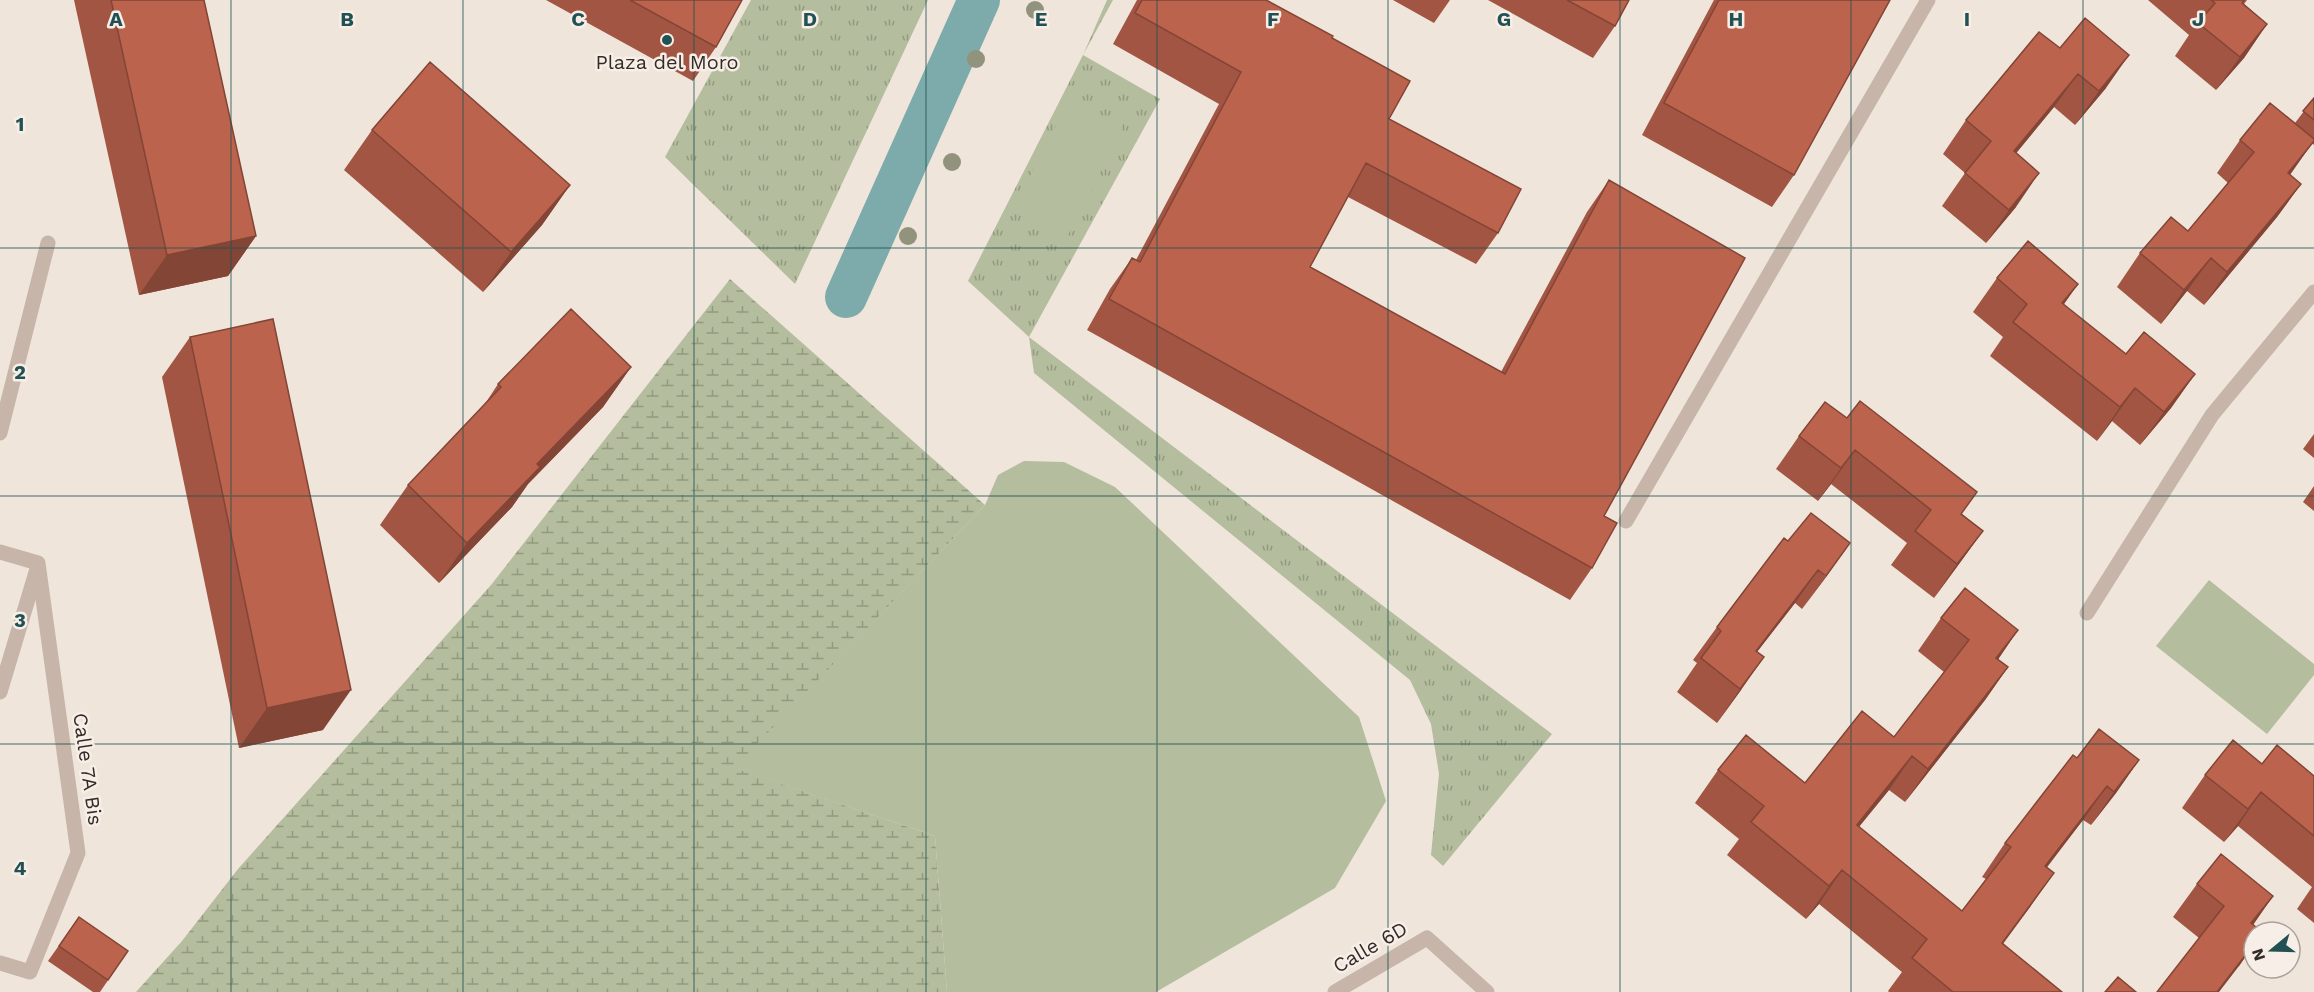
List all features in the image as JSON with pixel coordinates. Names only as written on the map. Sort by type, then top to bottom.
[{"type":"street","points":[[1626,521],[1928,0]]},
{"type":"street","points":[[0,433],[48,243]]},
{"type":"street","points":[[2087,613],[2212,415],[2314,292]]},
{"type":"street","points":[[0,552],[38,563],[0,692]]},
{"type":"street","name":"Calle 7A Bis","points":[[0,963],[30,972],[78,853],[38,563]]},
{"type":"street","name":"Calle 6D","points":[[1335,992],[1427,938],[1487,992]]},
{"type":"green space","points":[[751,0],[928,0],[795,284],[665,157]]},
{"type":"green space","points":[[1107,0],[1113,0],[1083,55]]},
{"type":"green space","points":[[1083,55],[1160,99],[1029,337],[968,281]]},
{"type":"green space","points":[[1069,100],[1123,128],[1066,239],[1012,211]]},
{"type":"green space","points":[[730,279],[985,505],[735,768],[935,836],[947,992],[136,992],[182,941],[238,869],[491,585]]},
{"type":"green space","points":[[1029,337],[1552,734],[1443,866],[1431,855],[1439,774],[1431,724],[1410,680],[1034,373]]},
{"type":"green space","points":[[1024,461],[1064,462],[1115,487],[1359,717],[1386,801],[1335,888],[1156,992],[947,992],[935,836],[734,768],[985,505],[998,475]]},
{"type":"green space","points":[[2209,580],[2314,664],[2314,675],[2267,734],[2156,646]]},
{"type":"building","points":[[111,0],[204,0],[256,236],[167,255]]},
{"type":"building","points":[[630,0],[742,0],[716,47]]},
{"type":"building","points":[[1142,0],[1266,0],[1410,81],[1389,119],[1521,189],[1498,233],[1366,163],[1310,267],[1505,374],[1609,180],[1745,258],[1604,516],[1617,523],[1592,568],[1109,299],[1132,258],[1140,262],[1241,72],[1135,13]]},
{"type":"building","points":[[1567,0],[1629,0],[1615,26]]},
{"type":"building","points":[[1719,0],[1890,0],[1794,175],[1664,103]]},
{"type":"building","points":[[2211,0],[2244,0],[2242,3],[2267,24],[2240,57],[2198,23],[2215,3]]},
{"type":"building","points":[[2085,18],[2129,55],[2099,91],[2078,74],[2014,151],[2039,173],[2009,210],[1965,173],[1991,141],[1966,120],[2039,32],[2060,48]]},
{"type":"building","points":[[430,62],[570,185],[511,252],[372,130]]},
{"type":"building","points":[[2314,98],[2314,120],[2303,111]]},
{"type":"building","points":[[2270,103],[2314,139],[2288,173],[2301,184],[2227,272],[2211,258],[2184,290],[2140,253],[2171,217],[2188,231],[2254,152],[2240,140]]},
{"type":"building","points":[[2028,241],[2078,284],[2062,303],[2126,354],[2144,332],[2195,374],[2164,412],[2135,388],[2120,407],[2013,322],[2027,304],[1997,278]]},
{"type":"building","points":[[571,309],[631,367],[537,464],[540,467],[467,543],[408,485],[501,387],[498,384]]},
{"type":"building","points":[[273,319],[351,690],[267,708],[190,337]]},
{"type":"building","points":[[1860,401],[1977,492],[1961,514],[1983,531],[1957,564],[1915,531],[1931,510],[1855,450],[1841,468],[1799,436],[1825,402],[1847,418]]},
{"type":"building","points":[[1811,513],[1850,543],[1826,576],[1818,570],[1756,651],[1764,657],[1740,689],[1701,658],[1721,631],[1717,627],[1784,538],[1788,541]]},
{"type":"building","points":[[1965,588],[2018,630],[1996,658],[2008,667],[1928,769],[1912,756],[1857,825],[1962,911],[2011,847],[2005,843],[2073,755],[2077,758],[2099,729],[2139,760],[2114,792],[2107,786],[2045,866],[2054,873],[2002,943],[2062,992],[1953,992],[1912,958],[1927,939],[1842,870],[1829,886],[1751,822],[1764,806],[1718,770],[1746,735],[1805,783],[1862,711],[1894,737],[1969,640],[1941,618]]},
{"type":"building","points":[[2233,740],[2262,764],[2277,745],[2314,776],[2314,836],[2261,792],[2248,809],[2205,775]]},
{"type":"building","points":[[2221,854],[2273,896],[2253,920],[2242,920],[2242,960],[2217,992],[2157,992],[2224,906],[2197,884]]},
{"type":"building","points":[[79,917],[128,951],[108,980],[59,946]]},
{"type":"building","points":[[2118,977],[2136,992],[2105,992]]},
{"type":"waterway","points":[[846,297],[979,0]]},
{"type":"place","name":"Plaza del Moro","points":[[667,40]]}]
